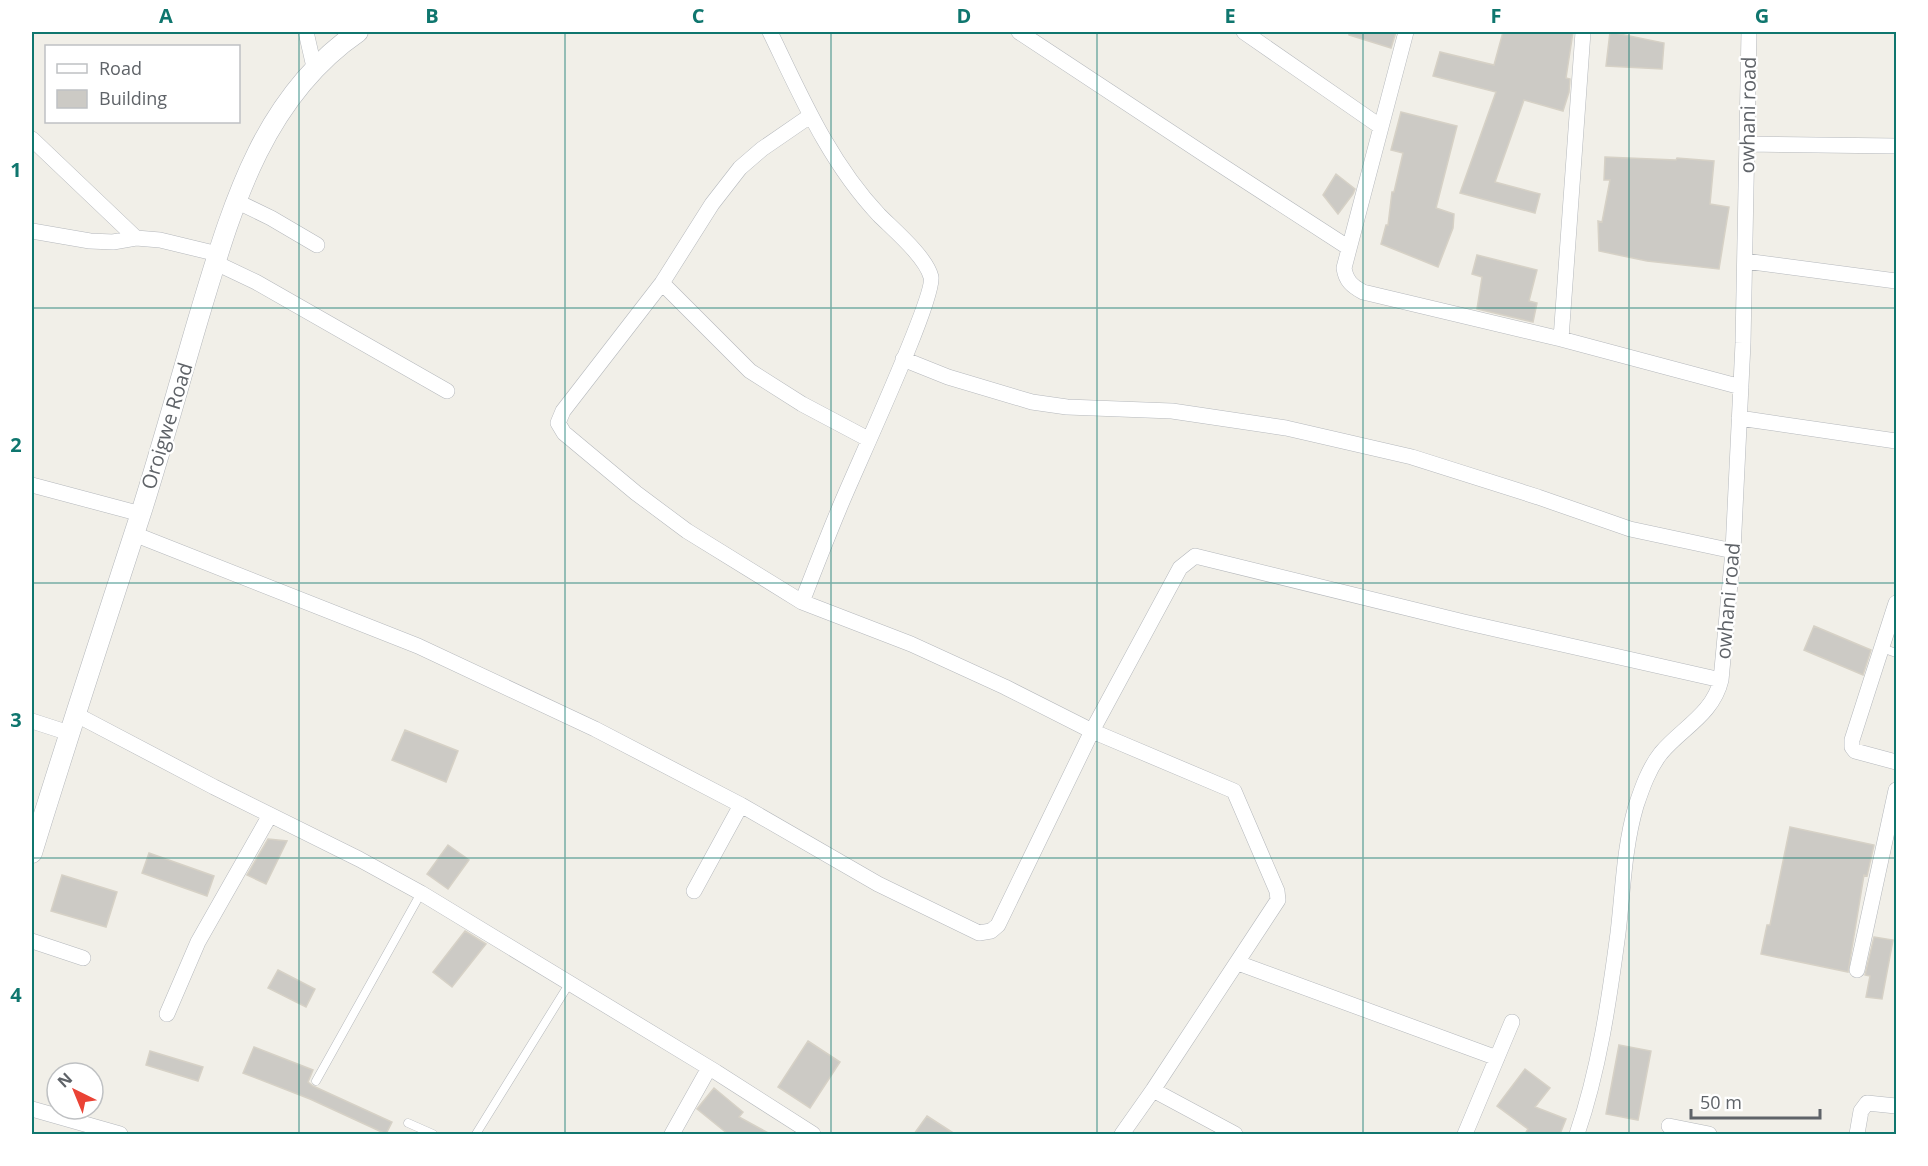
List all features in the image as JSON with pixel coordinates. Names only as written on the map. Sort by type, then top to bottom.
[{"type":"street","points":[[306,32],[314,67]]},
{"type":"street","name":"Oroigwe Road","points":[[32,853],[141,514],[236,201],[253,161],[273,124],[314,67],[336,46],[358,32]]},
{"type":"street","points":[[770,32],[810,116],[839,166],[855,188],[928,267],[932,280],[929,295],[802,602]]},
{"type":"street","points":[[1019,32],[1349,248]]},
{"type":"street","points":[[1244,32],[1381,127]]},
{"type":"street","points":[[1406,32],[1344,268],[1346,277],[1352,285],[1363,292],[1561,339],[1741,387]]},
{"type":"street","points":[[1561,339],[1583,32]]},
{"type":"street","name":"owhani road","points":[[1577,1134],[1601,1044],[1635,808],[1652,765],[1714,700],[1721,680],[1733,552],[1741,387],[1749,32]]},
{"type":"street","points":[[810,116],[762,149],[740,168],[712,204],[662,283],[563,411],[558,423],[564,433],[678,525],[802,602],[911,644],[1005,687],[1092,731],[1234,791],[1277,891],[1278,900],[1122,1134]]},
{"type":"street","points":[[32,139],[136,238]]},
{"type":"street","points":[[1747,144],[1896,146]]},
{"type":"street","points":[[236,201],[317,245]]},
{"type":"street","points":[[32,231],[90,241],[113,242],[136,238],[186,245],[217,258],[447,391]]},
{"type":"street","points":[[1745,261],[1896,281]]},
{"type":"street","points":[[662,283],[750,371],[802,404],[868,439]]},
{"type":"street","points":[[903,359],[948,377],[1032,402],[1067,407],[1172,411],[1286,428],[1401,454],[1630,529],[1733,552]]},
{"type":"street","points":[[1739,418],[1896,441]]},
{"type":"street","points":[[32,485],[141,514]]},
{"type":"street","points":[[134,534],[418,646],[595,729],[741,805],[879,884],[980,933],[991,931],[998,925],[1092,731],[1180,568],[1196,556],[1721,680]]},
{"type":"street","points":[[1896,603],[1889,651],[1852,747],[1855,751],[1896,762]]},
{"type":"street","points":[[32,720],[72,724],[270,815],[359,859],[421,893],[813,1134]]},
{"type":"street","points":[[1857,970],[1896,790]]},
{"type":"street","points":[[694,891],[741,805]]},
{"type":"street","points":[[167,1014],[198,942],[270,815]]},
{"type":"street","points":[[32,941],[82,958]]},
{"type":"street","points":[[1238,963],[1497,1058]]},
{"type":"street","points":[[1465,1134],[1512,1022]]},
{"type":"street","points":[[672,1134],[709,1068]]},
{"type":"street","points":[[1153,1090],[1235,1134]]},
{"type":"street","points":[[1857,1134],[1861,1111],[1867,1103],[1896,1106]]},
{"type":"street","points":[[32,1109],[120,1134]]},
{"type":"street","points":[[1669,1126],[1709,1134]]},
{"type":"lane","points":[[316,1082],[421,893]]},
{"type":"lane","points":[[476,1134],[569,984]]},
{"type":"lane","points":[[408,1123],[432,1134]]},
{"type":"building","points":[[1349,32],[1396,32],[1391,48],[1349,35]]},
{"type":"building","points":[[1503,32],[1573,32],[1566,78],[1570,79],[1569,92],[1563,111],[1524,100],[1495,182],[1540,194],[1535,213],[1460,193],[1496,92],[1433,76],[1440,52],[1494,65]]},
{"type":"building","points":[[1610,32],[1664,43],[1662,69],[1606,66]]},
{"type":"building","points":[[1401,112],[1457,126],[1436,208],[1454,214],[1453,228],[1438,267],[1381,244],[1386,225],[1388,225],[1392,192],[1394,192],[1403,153],[1391,150]]},
{"type":"building","points":[[1605,157],[1714,161],[1710,204],[1729,207],[1719,269],[1647,261],[1599,251],[1598,221],[1602,222],[1610,180],[1604,180]]},
{"type":"building","points":[[1336,174],[1355,189],[1338,214],[1323,195]]},
{"type":"building","points":[[1477,255],[1537,270],[1529,301],[1537,303],[1533,322],[1477,309],[1482,277],[1472,274]]},
{"type":"building","points":[[1814,626],[1871,650],[1863,675],[1804,650]]},
{"type":"building","points":[[405,730],[458,751],[446,782],[392,760]]},
{"type":"building","points":[[1790,827],[1874,845],[1867,876],[1864,875],[1848,972],[1761,954],[1767,925],[1770,925]]},
{"type":"building","points":[[268,839],[287,841],[266,884],[247,875]]},
{"type":"building","points":[[448,845],[469,860],[448,889],[427,874]]},
{"type":"building","points":[[149,853],[214,876],[207,896],[142,873]]},
{"type":"building","points":[[62,875],[117,892],[106,927],[51,911]]},
{"type":"building","points":[[465,931],[486,944],[452,987],[433,972]]},
{"type":"building","points":[[1874,937],[1893,940],[1882,999],[1866,997],[1870,976],[1865,975]]},
{"type":"building","points":[[278,970],[315,989],[306,1007],[268,988]]},
{"type":"building","points":[[808,1041],[840,1062],[810,1108],[778,1087]]},
{"type":"building","points":[[1619,1045],[1651,1051],[1638,1120],[1606,1114]]},
{"type":"building","points":[[254,1047],[313,1070],[308,1082],[313,1086],[392,1122],[386,1134],[310,1099],[243,1073]]},
{"type":"building","points":[[150,1051],[203,1067],[198,1081],[146,1065]]},
{"type":"building","points":[[1525,1069],[1550,1088],[1535,1107],[1566,1119],[1560,1134],[1525,1134],[1528,1129],[1497,1106]]},
{"type":"building","points":[[714,1088],[743,1112],[739,1117],[770,1134],[728,1134],[697,1109]]},
{"type":"building","points":[[927,1116],[955,1134],[914,1134]]}]
